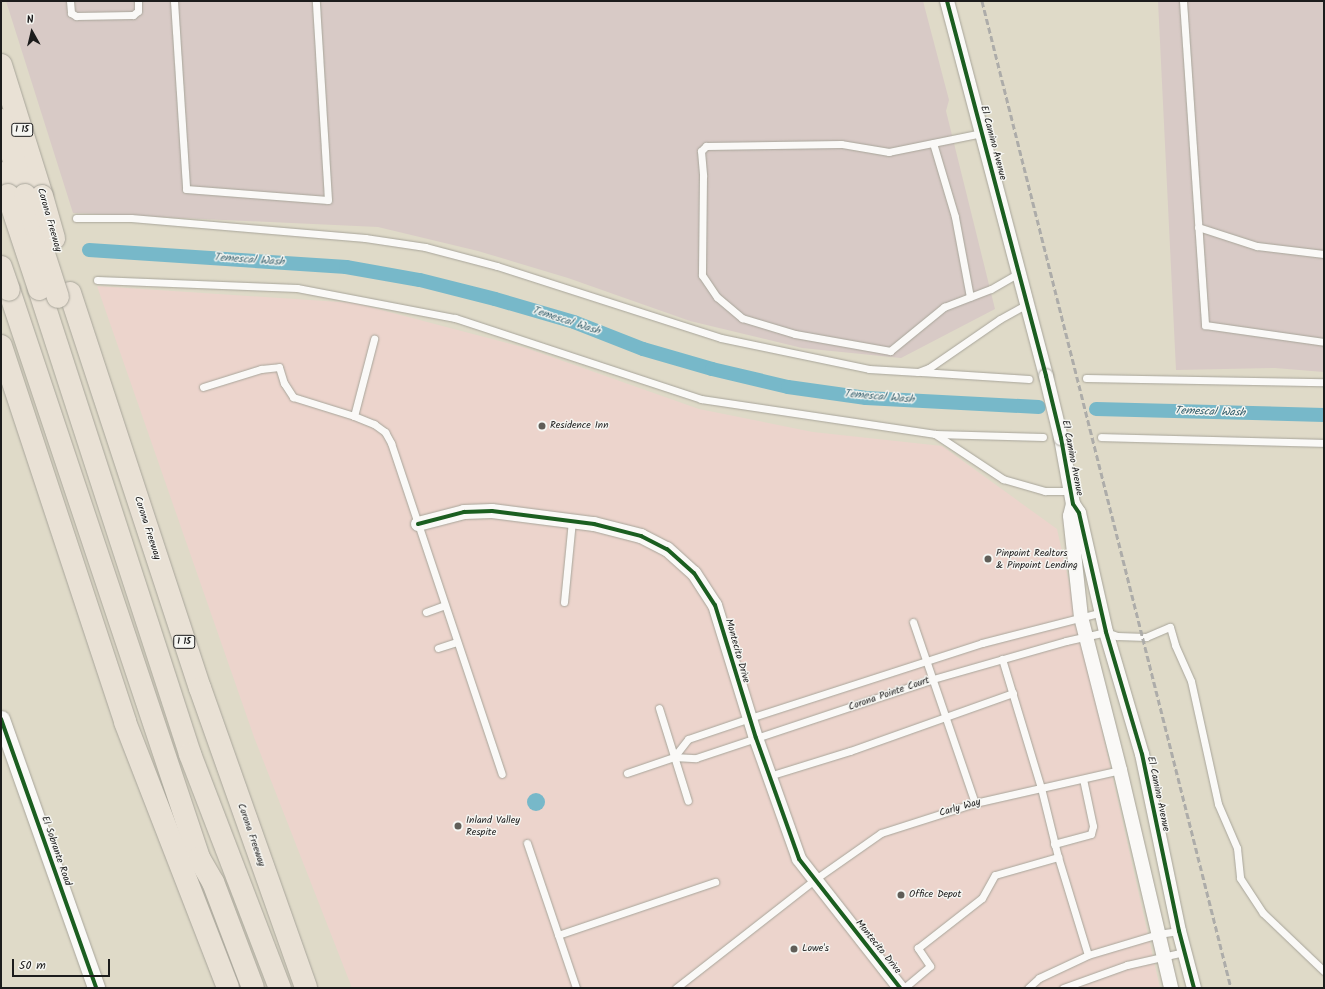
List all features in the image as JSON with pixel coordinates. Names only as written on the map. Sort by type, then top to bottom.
[{"type":"highway","name":"Corona Freeway","points":[[1,65],[25,195],[40,292],[200,688],[306,988]]},
{"type":"highway","points":[[1,120],[25,195],[40,292],[199,858],[213,882],[253,988]]},
{"type":"highway","points":[[1,173],[25,195]]},
{"type":"highway","points":[[1,220],[40,292],[231,841],[235,871],[280,988]]},
{"type":"highway","points":[[1,267],[40,292]]},
{"type":"highway","points":[[1,346],[125,722],[228,988]]},
{"type":"street","name":"El Camino Avenue","points":[[947,1],[1062,438],[1072,498],[1079,513],[1103,612],[1106,632],[1142,754],[1179,931],[1194,988]]},
{"type":"street","name":"El Camino Avenue","points":[[1072,498],[1070,516],[1081,617],[1085,637],[1120,770],[1171,988]]},
{"type":"street","name":"Montecito Drive","points":[[418,524],[464,512],[492,510],[572,521],[642,536],[667,549],[694,573],[715,605],[756,738],[799,860],[900,988]]},
{"type":"street","name":"El Sobrante Road","points":[[1,719],[96,988]]},
{"type":"lane","points":[[70,1],[72,13],[76,16],[133,15],[138,11],[138,1]]},
{"type":"lane","points":[[174,1],[186,189],[328,200],[316,1]]},
{"type":"lane","points":[[1183,1],[1205,325],[1324,342]]},
{"type":"lane","points":[[982,133],[889,152],[841,144],[706,146],[700,151],[703,176],[702,275],[717,297],[742,318],[795,334],[890,351],[944,307],[991,289],[1019,273]]},
{"type":"lane","points":[[933,143],[955,217],[970,297]]},
{"type":"lane","points":[[76,218],[147,219],[366,238],[425,247],[497,266],[721,338],[869,369],[1028,379]]},
{"type":"lane","points":[[1198,227],[1257,246],[1324,254]]},
{"type":"lane","points":[[97,280],[297,288],[455,318],[701,399],[935,434],[1043,437]]},
{"type":"lane","points":[[918,372],[930,368],[1000,319],[1027,304]]},
{"type":"lane","points":[[354,416],[374,339]]},
{"type":"lane","points":[[203,387],[261,369],[279,367],[284,383],[294,397],[354,416],[374,424],[385,432],[418,524],[502,774]]},
{"type":"lane","points":[[1086,378],[1324,382]]},
{"type":"lane","points":[[935,434],[1003,479],[1072,498]]},
{"type":"lane","points":[[1101,437],[1324,443]]},
{"type":"lane","points":[[564,602],[572,521]]},
{"type":"lane","points":[[426,612],[445,605]]},
{"type":"lane","name":"Corona Pointe Court","points":[[674,757],[688,739],[750,718],[927,660],[1103,612]]},
{"type":"lane","points":[[913,622],[975,803]]},
{"type":"lane","points":[[1106,632],[1117,636],[1146,637],[1170,627],[1175,645],[1191,681],[1218,804],[1237,848],[1240,878],[1263,913],[1324,970]]},
{"type":"lane","name":"Corona Pointe Court","points":[[674,757],[696,758],[933,679],[1002,659],[1106,632]]},
{"type":"lane","points":[[438,648],[457,642]]},
{"type":"lane","points":[[1002,659],[1041,788],[1054,844],[1088,955]]},
{"type":"lane","points":[[769,776],[945,718],[1013,693]]},
{"type":"lane","points":[[659,708],[688,801]]},
{"type":"lane","points":[[627,773],[674,757]]},
{"type":"lane","name":"Carly Way","points":[[676,988],[814,880],[881,833],[975,803],[1120,770]]},
{"type":"lane","points":[[1054,844],[1091,834],[1093,826],[1083,779]]},
{"type":"lane","points":[[527,843],[576,988]]},
{"type":"lane","points":[[904,988],[930,966],[918,948],[982,898],[995,875],[1058,857]]},
{"type":"lane","points":[[558,935],[715,882]]},
{"type":"lane","points":[[1028,988],[1039,978],[1088,955],[1158,934],[1179,931]]},
{"type":"lane","points":[[1063,988],[1184,952]]},
{"type":"shaded area","points":[[6,1],[923,1],[949,100],[946,111],[995,309],[901,358],[802,348],[690,321],[568,278],[478,251],[378,227],[73,213]]},
{"type":"shaded area","points":[[1158,1],[1324,1],[1324,372],[1275,368],[1176,370]]},
{"type":"shaded area","points":[[97,286],[355,303],[526,348],[699,409],[813,432],[942,446],[1057,529],[1160,988],[352,988],[254,737]]},
{"type":"water","points":[[536,793],[542,796],[545,802],[542,808],[536,811],[530,808],[527,802],[530,796]]},
{"type":"waterway","name":"Temescal Wash","points":[[89,250],[346,267],[420,280],[495,299],[574,322],[643,349],[712,369],[788,387],[866,398],[1039,407]]},
{"type":"waterway","name":"Temescal Wash","points":[[1096,409],[1324,415]]},
{"type":"railway","points":[[982,1],[1231,988]]},
{"type":"cycle path","points":[[947,1],[1046,376],[1061,438],[1073,504],[1079,513],[1106,632],[1142,754],[1179,931],[1194,988]]},
{"type":"cycle path","points":[[418,524],[464,512],[492,511],[594,524],[641,536],[667,549],[694,573],[715,605],[756,738],[799,859],[900,988]]},
{"type":"cycle path","points":[[1,719],[96,988]]},
{"type":"place","name":"Residence Inn","points":[[542,426]]},
{"type":"place","name":"Pinpoint Realtors & Pinpoint Lending","points":[[988,559]]},
{"type":"place","name":"Inland Valley Respite","points":[[458,826]]},
{"type":"place","name":"Office Depot","points":[[901,895]]},
{"type":"place","name":"Lowe's","points":[[794,949]]}]
